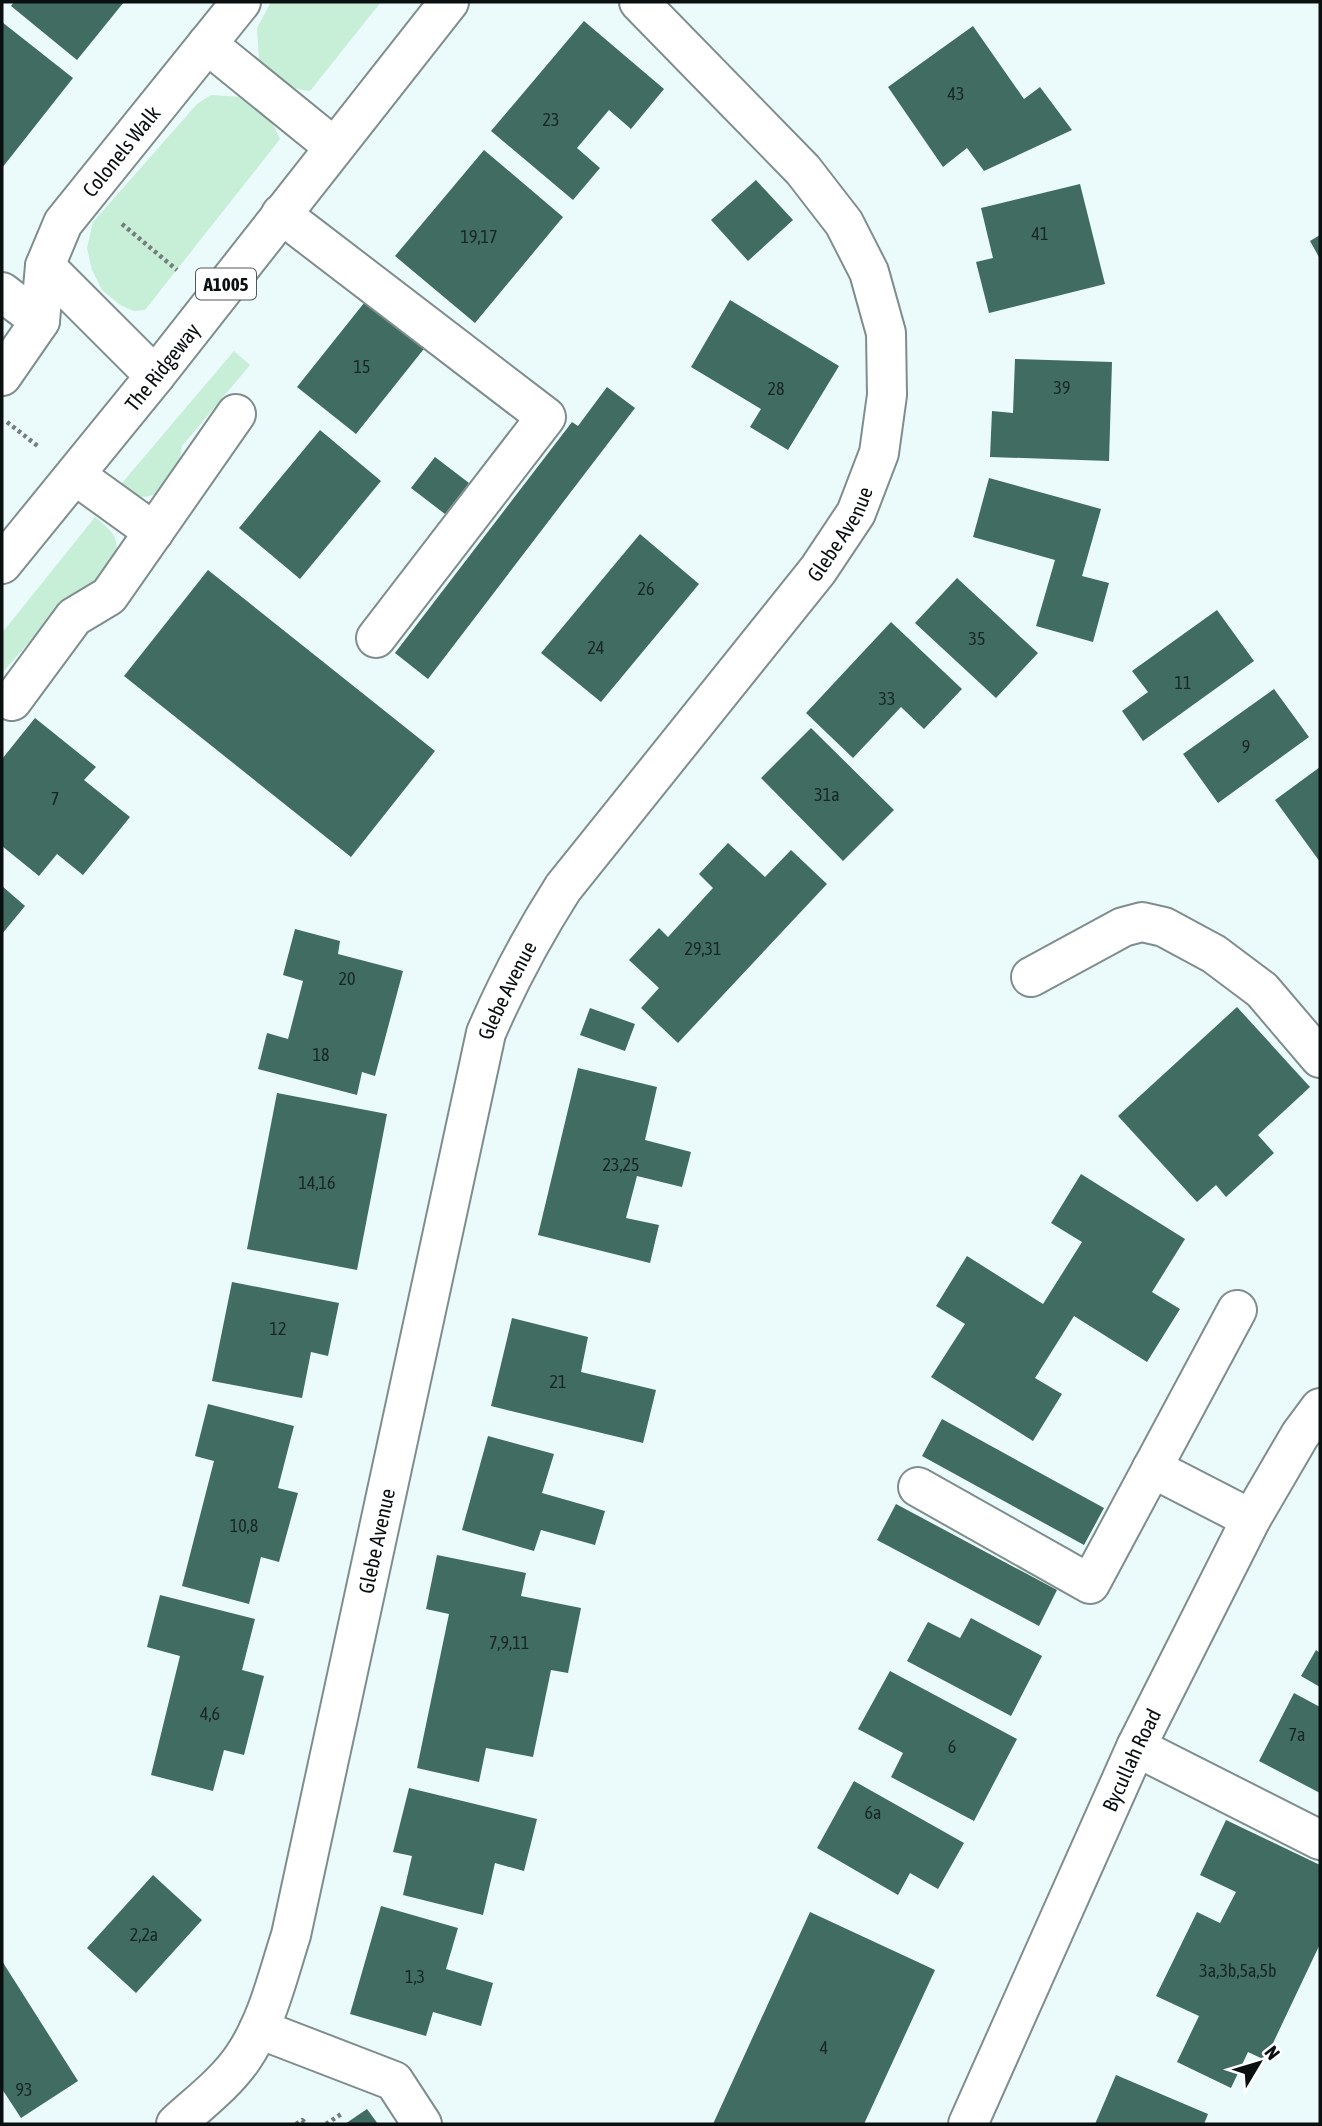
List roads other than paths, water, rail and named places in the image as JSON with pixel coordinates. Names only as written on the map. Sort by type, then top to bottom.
[{"type":"street","name":"Colonels Walk","points":[[2,376],[40,321],[45,266],[63,223],[241,2]]},
{"type":"street","name":"The Ridgeway","points":[[2,564],[155,376],[449,2]]},
{"type":"street","name":"Glebe Avenue","points":[[176,2124],[210,2094],[243,2057],[259,2029],[290,1935],[486,1033],[510,977],[563,888],[818,570],[856,513],[879,453],[887,395],[886,333],[869,272],[844,223],[803,170],[639,2]]},
{"type":"street","points":[[207,44],[334,147]]},
{"type":"street","points":[[281,215],[546,417],[376,638]]},
{"type":"street","points":[[45,266],[155,376]]},
{"type":"street","points":[[2,292],[40,321]]},
{"type":"street","points":[[12,701],[74,618],[109,596],[236,414]]},
{"type":"street","points":[[75,475],[154,533]]},
{"type":"street","points":[[1031,977],[1123,927],[1142,922],[1164,927],[1214,954],[1262,990],[1320,1058]]},
{"type":"street","points":[[918,1487],[1090,1584],[1237,1310]]},
{"type":"street","name":"Bycullah Road","points":[[968,2124],[1136,1747],[1251,1519],[1300,1436],[1320,1408]]},
{"type":"street","points":[[1152,1468],[1251,1519]]},
{"type":"street","points":[[1136,1747],[1320,1840]]},
{"type":"street","points":[[259,2029],[394,2081],[422,2124]]}]
